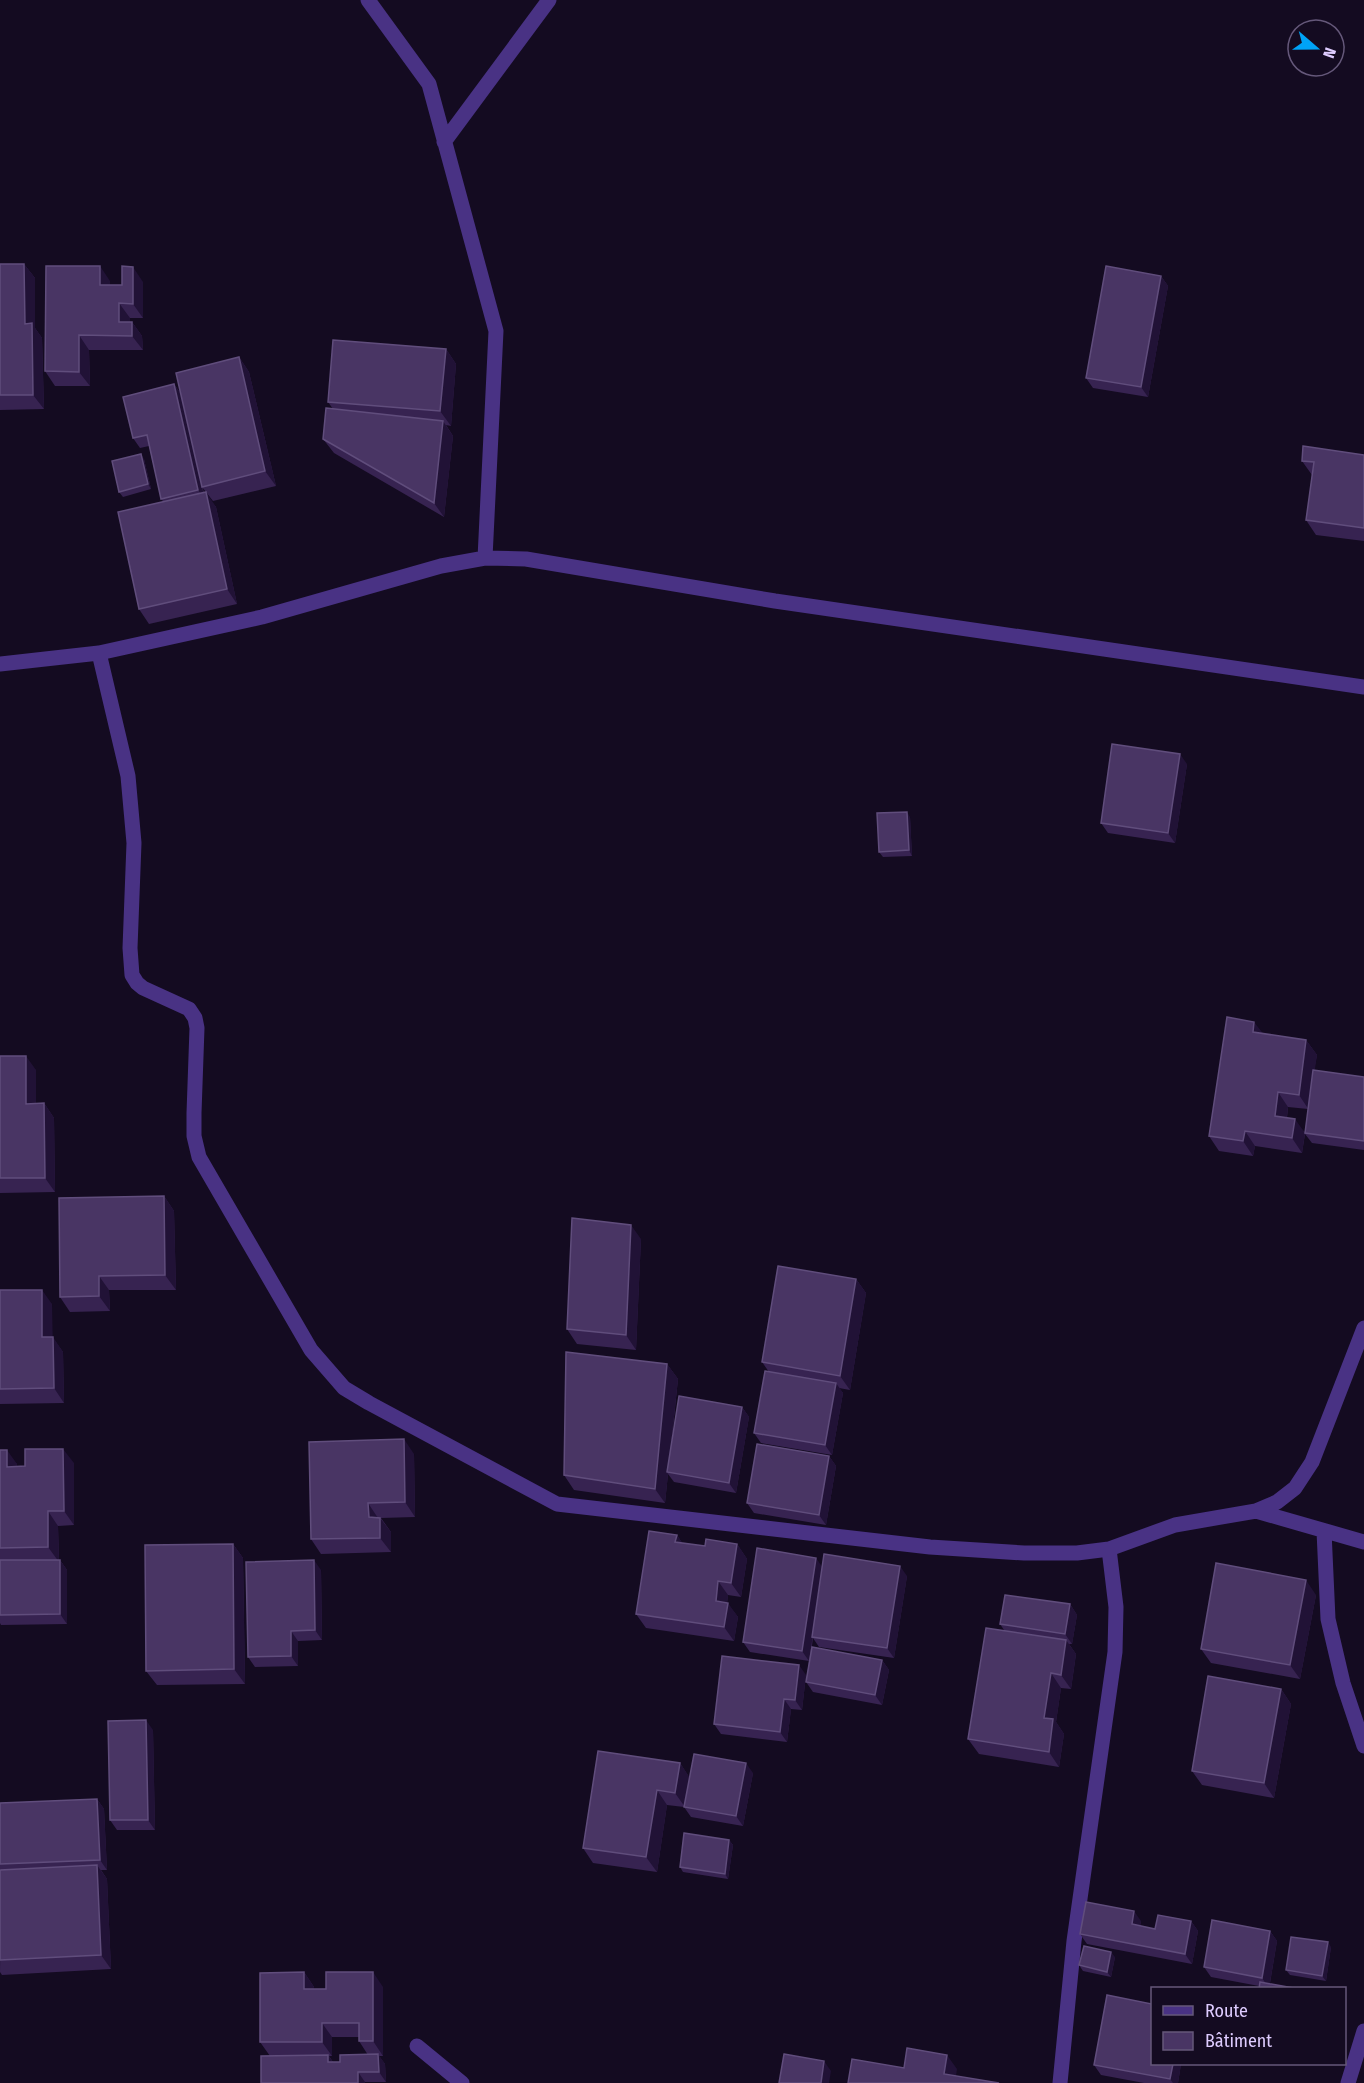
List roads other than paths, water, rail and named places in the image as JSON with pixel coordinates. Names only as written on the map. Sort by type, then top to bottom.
[{"type":"street","points":[[368,0],[429,84],[496,331],[484,558]]},
{"type":"street","points":[[444,142],[549,0]]},
{"type":"street","points":[[0,664],[99,653],[262,617],[430,569],[484,558],[526,559],[775,602],[1364,687]]},
{"type":"street","points":[[99,653],[128,776],[134,843],[129,948],[132,975],[143,988],[189,1009],[195,1018],[197,1028],[194,1136],[199,1157],[311,1350],[344,1388],[557,1504],[930,1547],[1024,1553],[1077,1553],[1109,1550],[1175,1526],[1256,1511],[1277,1502],[1295,1488],[1312,1462],[1364,1328]]},
{"type":"street","points":[[1256,1511],[1364,1542]]},
{"type":"street","points":[[1324,1530],[1328,1619],[1343,1683],[1364,1746]]},
{"type":"street","points":[[1060,2083],[1074,1941],[1115,1652],[1116,1607],[1109,1550]]},
{"type":"street","points":[[1348,2083],[1364,2031]]},
{"type":"street","points":[[417,2046],[462,2083]]}]
